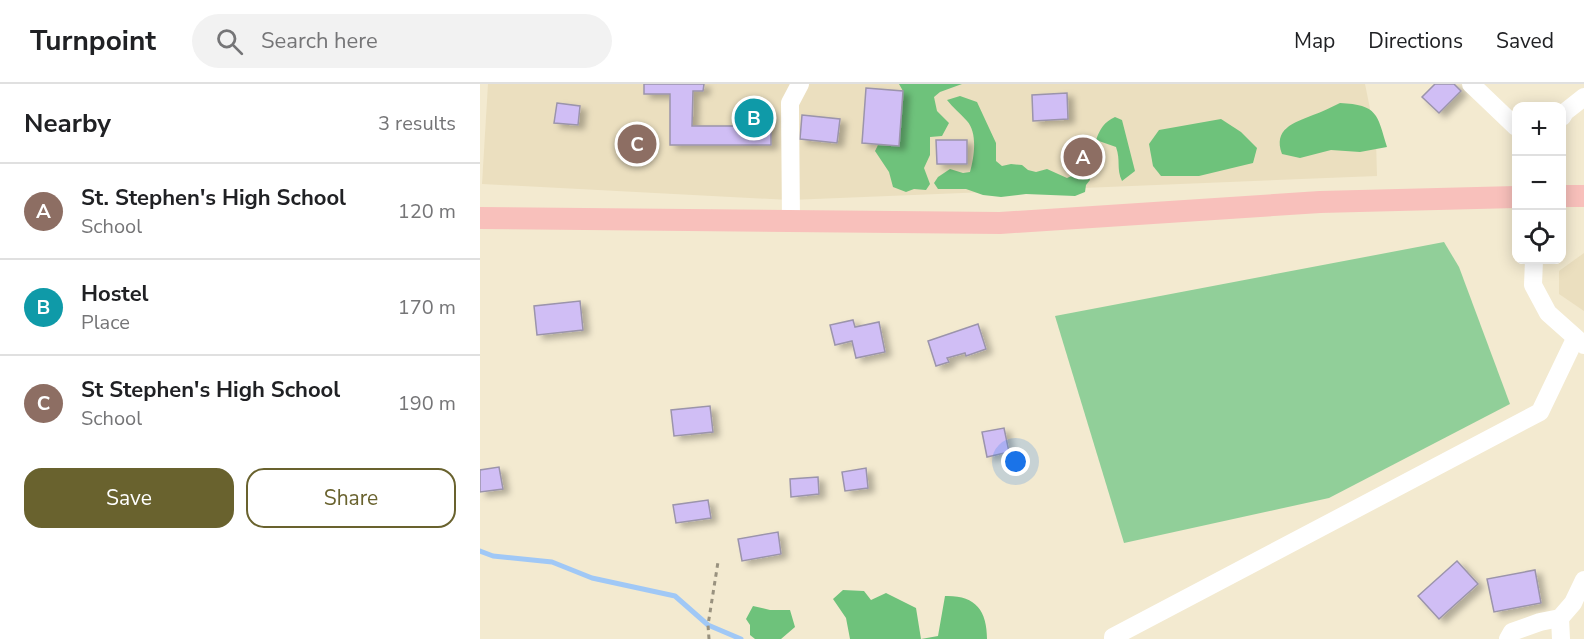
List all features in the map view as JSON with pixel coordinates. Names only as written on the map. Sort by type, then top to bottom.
[{"type":"main road","points":[[1566,196],[1584,196]]},
{"type":"main road","points":[[480,218],[1000,223],[1320,202],[1512,197]]},
{"type":"street","points":[[790,222],[790,103],[800,84]]},
{"type":"street","points":[[1471,84],[1512,123]]},
{"type":"street","points":[[1566,111],[1584,97]]},
{"type":"street","points":[[1113,639],[1540,412],[1580,342],[1548,314],[1533,285],[1533,264]]},
{"type":"street","points":[[1508,639],[1512,632],[1560,618],[1573,603],[1584,580]]},
{"type":"street","points":[[1560,618],[1561,639]]},
{"type":"path","points":[[710,639],[708,625],[718,562]]},
{"type":"shaded area","points":[[488,84],[1365,84],[1376,138],[1377,176],[790,200],[482,184]]},
{"type":"shaded area","points":[[1584,253],[1584,311],[1559,294],[1559,271]]},
{"type":"green space","points":[[899,84],[962,84],[940,92],[934,97],[937,111],[949,123],[942,136],[930,137],[930,155],[924,168],[930,184],[926,190],[914,189],[906,192],[893,187],[889,172],[875,151],[878,145],[899,146],[903,91]]},
{"type":"green space","points":[[960,96],[977,102],[996,143],[996,161],[1002,166],[1022,165],[1036,172],[1047,169],[1067,178],[1076,174],[1084,166],[1089,169],[1090,180],[1085,192],[1075,196],[1026,194],[1001,197],[983,195],[966,189],[938,189],[934,183],[938,177],[950,169],[963,173],[970,172],[974,153],[973,132],[967,121],[947,100]]},
{"type":"green space","points":[[1340,103],[1362,106],[1374,113],[1381,126],[1387,147],[1360,152],[1331,150],[1300,158],[1282,154],[1280,138],[1287,128]]},
{"type":"green space","points":[[1115,117],[1122,120],[1135,171],[1122,181],[1116,147],[1096,140],[1103,126]]},
{"type":"green space","points":[[1221,119],[1241,132],[1257,148],[1253,163],[1199,176],[1161,176],[1153,166],[1149,144],[1159,130]]},
{"type":"green space","points":[[1444,242],[1459,267],[1510,404],[1329,498],[1124,543],[1055,316]]},
{"type":"green space","points":[[843,590],[864,591],[871,600],[886,593],[916,608],[921,639],[850,639],[846,618],[833,599]]},
{"type":"green space","points":[[945,596],[964,598],[971,602],[982,612],[985,620],[987,639],[921,639],[938,636]]},
{"type":"green space","points":[[753,606],[770,610],[790,610],[795,627],[781,639],[755,639],[750,635],[750,625],[746,619]]},
{"type":"building","points":[[644,84],[704,84],[703,91],[693,91],[692,126],[736,126],[736,111],[771,111],[771,145],[670,145],[670,94],[644,94]]},
{"type":"building","points":[[1435,84],[1454,84],[1461,91],[1439,113],[1422,97]]},
{"type":"building","points":[[866,88],[903,91],[899,146],[862,143]]},
{"type":"building","points":[[1067,93],[1068,119],[1033,121],[1032,95]]},
{"type":"building","points":[[557,103],[580,106],[578,125],[554,123]]},
{"type":"building","points":[[802,115],[840,119],[837,143],[800,139]]},
{"type":"building","points":[[936,140],[967,140],[967,164],[937,164]]},
{"type":"building","points":[[580,301],[583,330],[537,335],[534,306]]},
{"type":"building","points":[[853,320],[855,327],[879,322],[885,352],[856,358],[852,341],[835,345],[830,325]]},
{"type":"building","points":[[978,324],[986,349],[966,356],[965,353],[947,358],[949,362],[936,366],[928,341]]},
{"type":"building","points":[[710,406],[713,432],[674,436],[671,410]]},
{"type":"building","points":[[1004,428],[1009,452],[987,457],[982,432]]},
{"type":"building","points":[[499,467],[503,489],[480,492],[480,470]]},
{"type":"building","points":[[866,468],[868,488],[845,491],[842,472]]},
{"type":"building","points":[[818,477],[819,494],[791,497],[790,479]]},
{"type":"building","points":[[708,500],[711,518],[676,523],[673,505]]},
{"type":"building","points":[[778,532],[781,554],[742,561],[738,539]]},
{"type":"building","points":[[1457,561],[1478,584],[1439,619],[1418,596]]},
{"type":"building","points":[[1535,570],[1541,603],[1494,612],[1487,579]]},
{"type":"waterway","points":[[480,551],[493,556],[552,562],[592,578],[675,596],[708,625],[741,639]]},
{"type":"place","name":"Hostel","points":[[754,118]]},
{"type":"place","name":"St Stephen's High School","points":[[637,144]]},
{"type":"place","name":"St. Stephen's High School","points":[[1083,157]]}]
